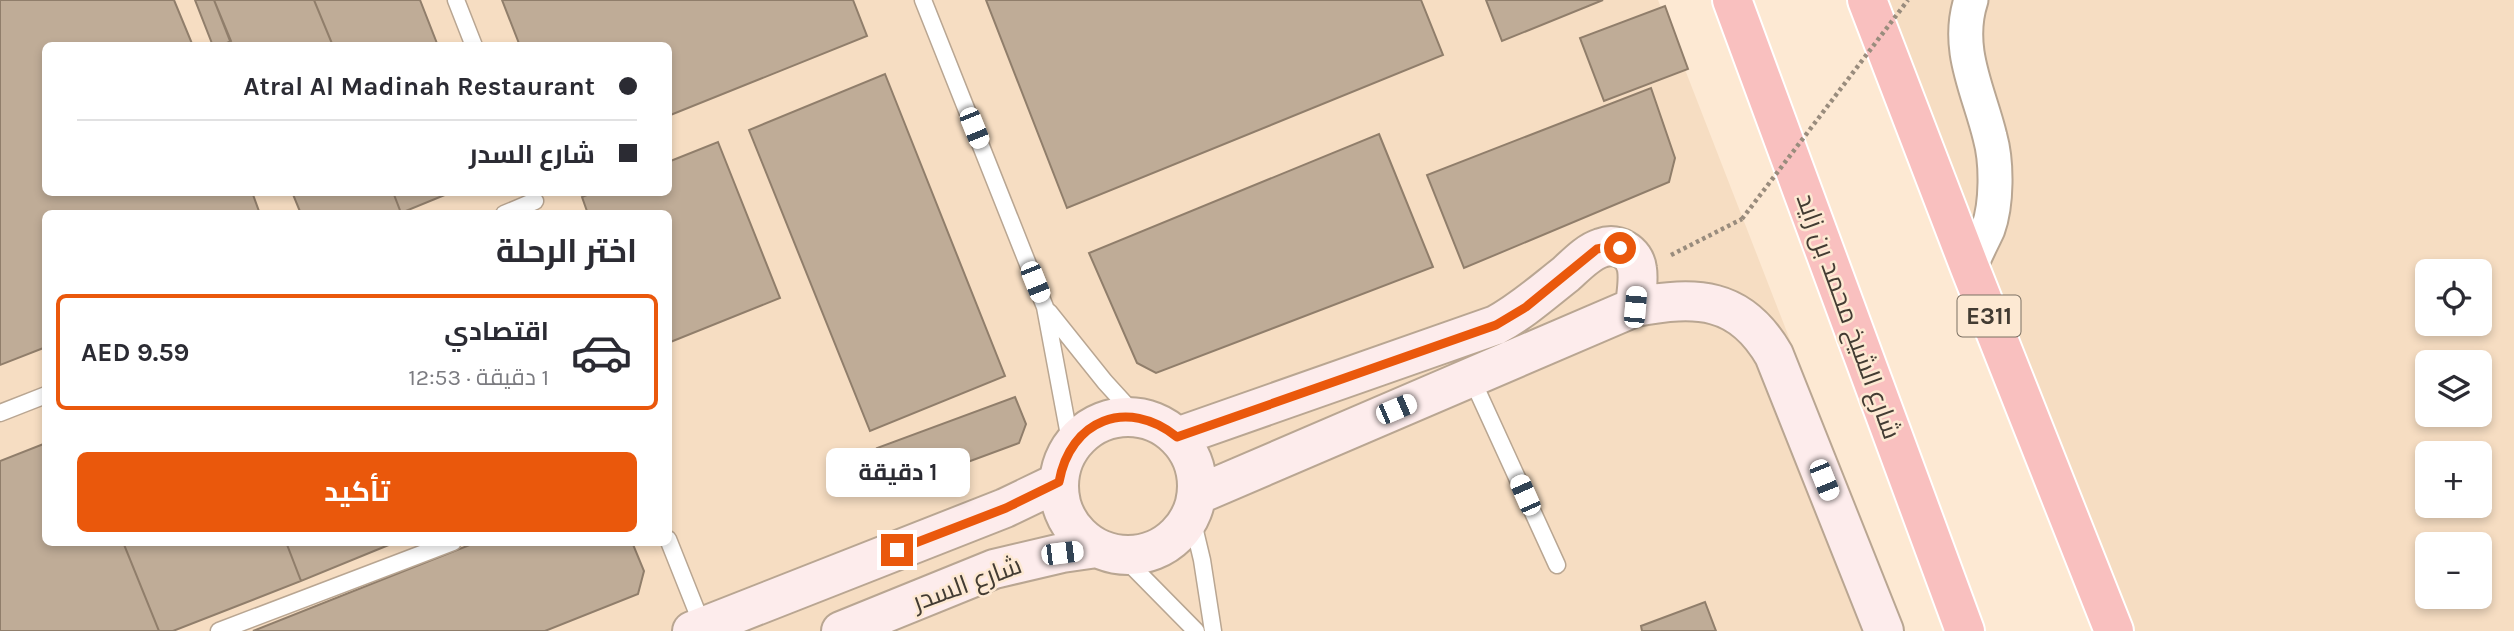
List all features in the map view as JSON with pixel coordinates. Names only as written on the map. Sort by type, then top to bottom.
[{"type":"highway","name":"شارع الشيخ محمد بن زايد","points":[[1732,0],[1965,631]]},
{"type":"highway","name":"E311","points":[[1867,0],[2114,631]]},
{"type":"street","points":[[1970,268],[1989,226],[1995,183],[1991,139],[1968,67],[1965,36],[1971,0]]},
{"type":"street","points":[[1177,437],[1496,325],[1526,307],[1591,253],[1605,246],[1613,246],[1627,252],[1636,264],[1638,273],[1635,307]]},
{"type":"street","points":[[1194,505],[1471,377],[1635,307],[1673,300],[1697,300],[1735,313],[1765,338],[1884,631]]},
{"type":"street","points":[[1138,417],[1152,420],[1177,437],[1194,463],[1194,505],[1174,538],[1149,552],[1109,552],[1081,537],[1068,521],[1061,502],[1059,482],[1062,463],[1071,446],[1089,428],[1112,418],[1138,417]]},
{"type":"street","points":[[697,629],[1006,508],[1059,482]]},
{"type":"street","name":"شارع السدر","points":[[841,631],[994,569],[1062,553],[1109,552]]},
{"type":"lane","points":[[456,0],[472,42]]},
{"type":"lane","points":[[923,0],[1045,307],[1071,446]]},
{"type":"lane","points":[[515,210],[536,202]]},
{"type":"lane","points":[[1045,307],[1105,382],[1138,417]]},
{"type":"lane","points":[[1471,377],[1557,565]]},
{"type":"lane","points":[[0,413],[42,397]]},
{"type":"lane","points":[[1194,505],[1213,631]]},
{"type":"lane","points":[[219,631],[442,546]]},
{"type":"lane","points":[[670,546],[697,629]]},
{"type":"lane","points":[[1109,552],[1196,631]]},
{"type":"path","points":[[1665,258],[1742,219],[1908,0]]},
{"type":"shaded area","points":[[0,0],[1658,0],[1903,631],[0,631]]},
{"type":"shaded area","points":[[1876,0],[2514,0],[2514,631],[2129,631]]},
{"type":"building","points":[[0,0],[174,0],[191,42],[42,42],[42,196],[253,196],[259,210],[42,210],[42,349],[0,365]]},
{"type":"building","points":[[195,0],[214,0],[231,41],[211,42]]},
{"type":"building","points":[[214,0],[314,0],[331,42],[230,42]]},
{"type":"building","points":[[314,0],[420,0],[436,42],[331,42]]},
{"type":"building","points":[[502,0],[853,0],[867,36],[672,114],[672,42],[518,42]]},
{"type":"building","points":[[986,0],[1421,0],[1443,55],[1067,208]]},
{"type":"building","points":[[1486,0],[1603,0],[1502,41]]},
{"type":"building","points":[[1665,6],[1688,69],[1604,101],[1580,38]]},
{"type":"building","points":[[885,74],[1005,376],[870,431],[749,130]]},
{"type":"building","points":[[1651,88],[1675,158],[1669,182],[1464,268],[1427,175]]},
{"type":"building","points":[[1379,134],[1433,267],[1156,373],[1137,363],[1089,253]]},
{"type":"building","points":[[718,142],[780,298],[672,341],[672,210],[587,210],[582,197],[672,196],[672,160]]},
{"type":"building","points":[[294,196],[395,196],[400,210],[299,210]]},
{"type":"building","points":[[395,196],[442,196],[408,210],[400,210]]},
{"type":"building","points":[[1015,397],[1026,424],[1019,443],[892,490],[877,448]]},
{"type":"building","points":[[42,445],[42,546],[125,546],[159,631],[0,631],[0,461]]},
{"type":"building","points":[[125,546],[288,546],[301,581],[173,631],[159,631]]},
{"type":"building","points":[[288,546],[386,546],[301,581]]},
{"type":"building","points":[[467,546],[634,546],[644,571],[638,594],[545,631],[253,631]]},
{"type":"building","points":[[1705,602],[1716,631],[1642,631],[1641,626]]},
{"type":"route","points":[[897,550],[1006,508],[1059,482],[1062,463],[1071,446],[1089,428],[1112,418],[1138,417],[1152,420],[1177,437],[1496,325],[1526,307],[1597,249],[1605,246],[1620,248]]}]
